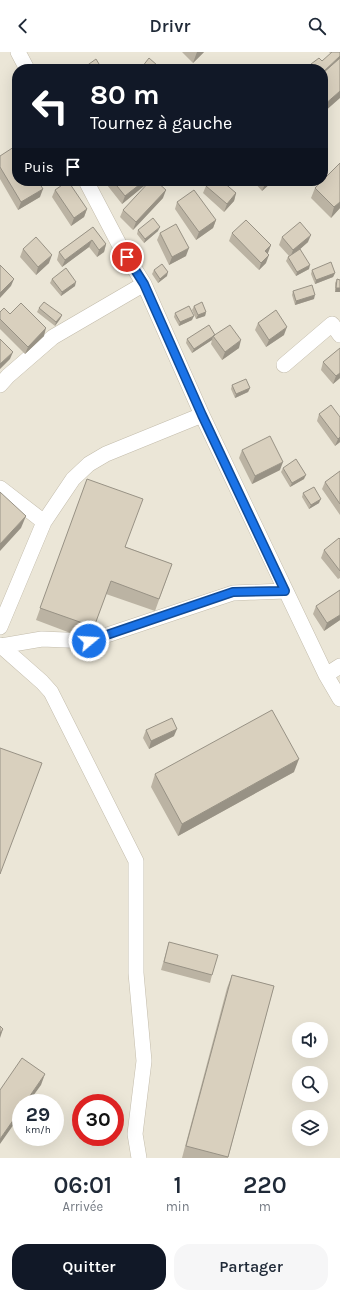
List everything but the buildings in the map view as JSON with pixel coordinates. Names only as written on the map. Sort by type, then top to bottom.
[{"type":"street","points":[[22,53],[25,64]]},
{"type":"street","points":[[89,186],[119,244],[144,284],[202,415],[285,591],[326,675],[340,700]]},
{"type":"street","points":[[0,385],[8,376],[53,337],[144,284]]},
{"type":"street","points":[[284,365],[332,324],[340,335]]},
{"type":"street","points":[[0,627],[44,522],[73,479],[89,464],[106,454],[202,415]]},
{"type":"street","points":[[0,488],[44,522]]},
{"type":"street","points":[[0,645],[42,639],[89,641],[233,592],[285,591]]},
{"type":"street","points":[[0,645],[42,682],[51,692],[136,861],[136,973],[144,1061],[135,1134],[139,1158]]},
{"type":"street","points":[[326,675],[340,666]]},
{"type":"shaded area","points":[[0,52],[340,52],[340,1158],[0,1158]]},
{"type":"route","points":[[89,641],[233,592],[285,591],[202,415],[144,284],[127,257]]}]
